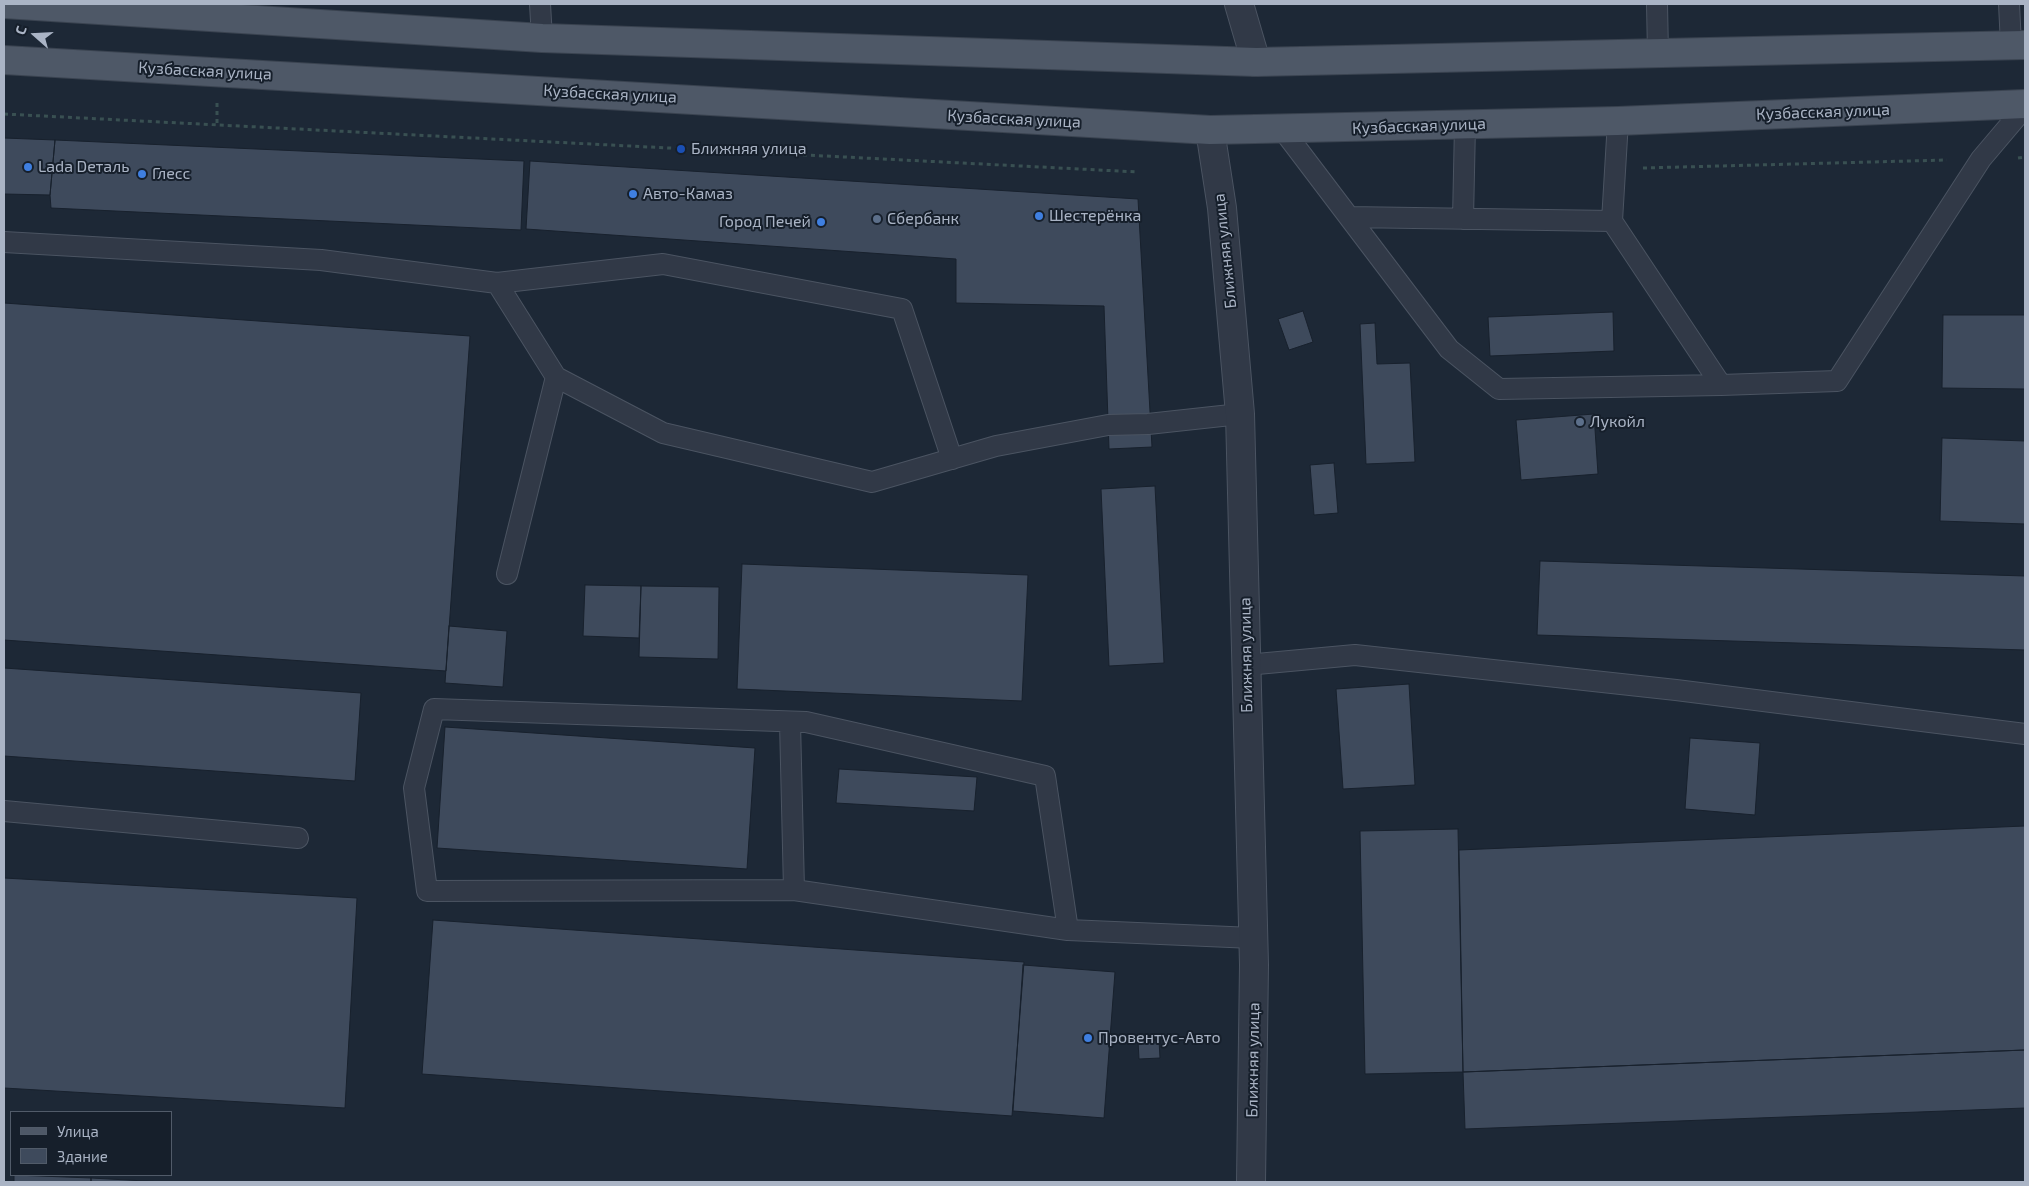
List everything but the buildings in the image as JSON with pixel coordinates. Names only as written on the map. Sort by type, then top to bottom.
[{"type":"main road","points":[[4,4],[542,38],[1256,62],[2018,45]]},
{"type":"main road","name":"Кузбасская улица","points":[[4,60],[1210,130],[1283,130],[1618,121],[2025,106]]},
{"type":"street","points":[[1239,4],[1256,62]]},
{"type":"street","name":"Ближняя улица","points":[[1210,130],[1222,208],[1240,414],[1254,938],[1251,1182]]},
{"type":"lane","points":[[540,4],[542,38]]},
{"type":"lane","points":[[1657,4],[1658,53]]},
{"type":"lane","points":[[2009,4],[2018,45]]},
{"type":"lane","points":[[1283,130],[1449,349],[1499,389],[1721,385],[1837,381],[1981,159],[2025,106]]},
{"type":"lane","points":[[1618,121],[1612,221],[1721,385]]},
{"type":"lane","points":[[1463,219],[1465,125]]},
{"type":"lane","points":[[1349,217],[1612,221]]},
{"type":"lane","points":[[4,242],[321,260],[497,283],[663,264],[902,309],[952,459]]},
{"type":"lane","points":[[497,283],[556,377],[663,433],[872,482],[996,446],[1108,425],[1148,424],[1240,414]]},
{"type":"lane","points":[[507,574],[556,377]]},
{"type":"lane","points":[[1246,665],[1355,655],[1676,690],[2025,734]]},
{"type":"lane","points":[[1068,930],[1045,776],[806,722],[434,709],[414,788],[427,891],[794,890],[1068,930],[1254,938]]},
{"type":"lane","points":[[790,722],[794,890]]},
{"type":"lane","points":[[4,811],[298,838]]},
{"type":"path","points":[[4,114],[1138,172]]},
{"type":"path","points":[[1615,169],[2025,157]]},
{"type":"place","name":"Ближняя улица","points":[[681,149]]},
{"type":"place","name":"Lada Dеталь","points":[[28,167]]},
{"type":"place","name":"Глесс","points":[[142,174]]},
{"type":"place","name":"Авто-Камаз","points":[[633,194]]},
{"type":"place","name":"Шестерёнка","points":[[1039,216]]},
{"type":"place","name":"Сбербанк","points":[[877,219]]},
{"type":"place","name":"Город Печей","points":[[821,222]]},
{"type":"place","name":"Лукойл","points":[[1580,422]]},
{"type":"place","name":"Провентус-Авто","points":[[1088,1038]]}]
